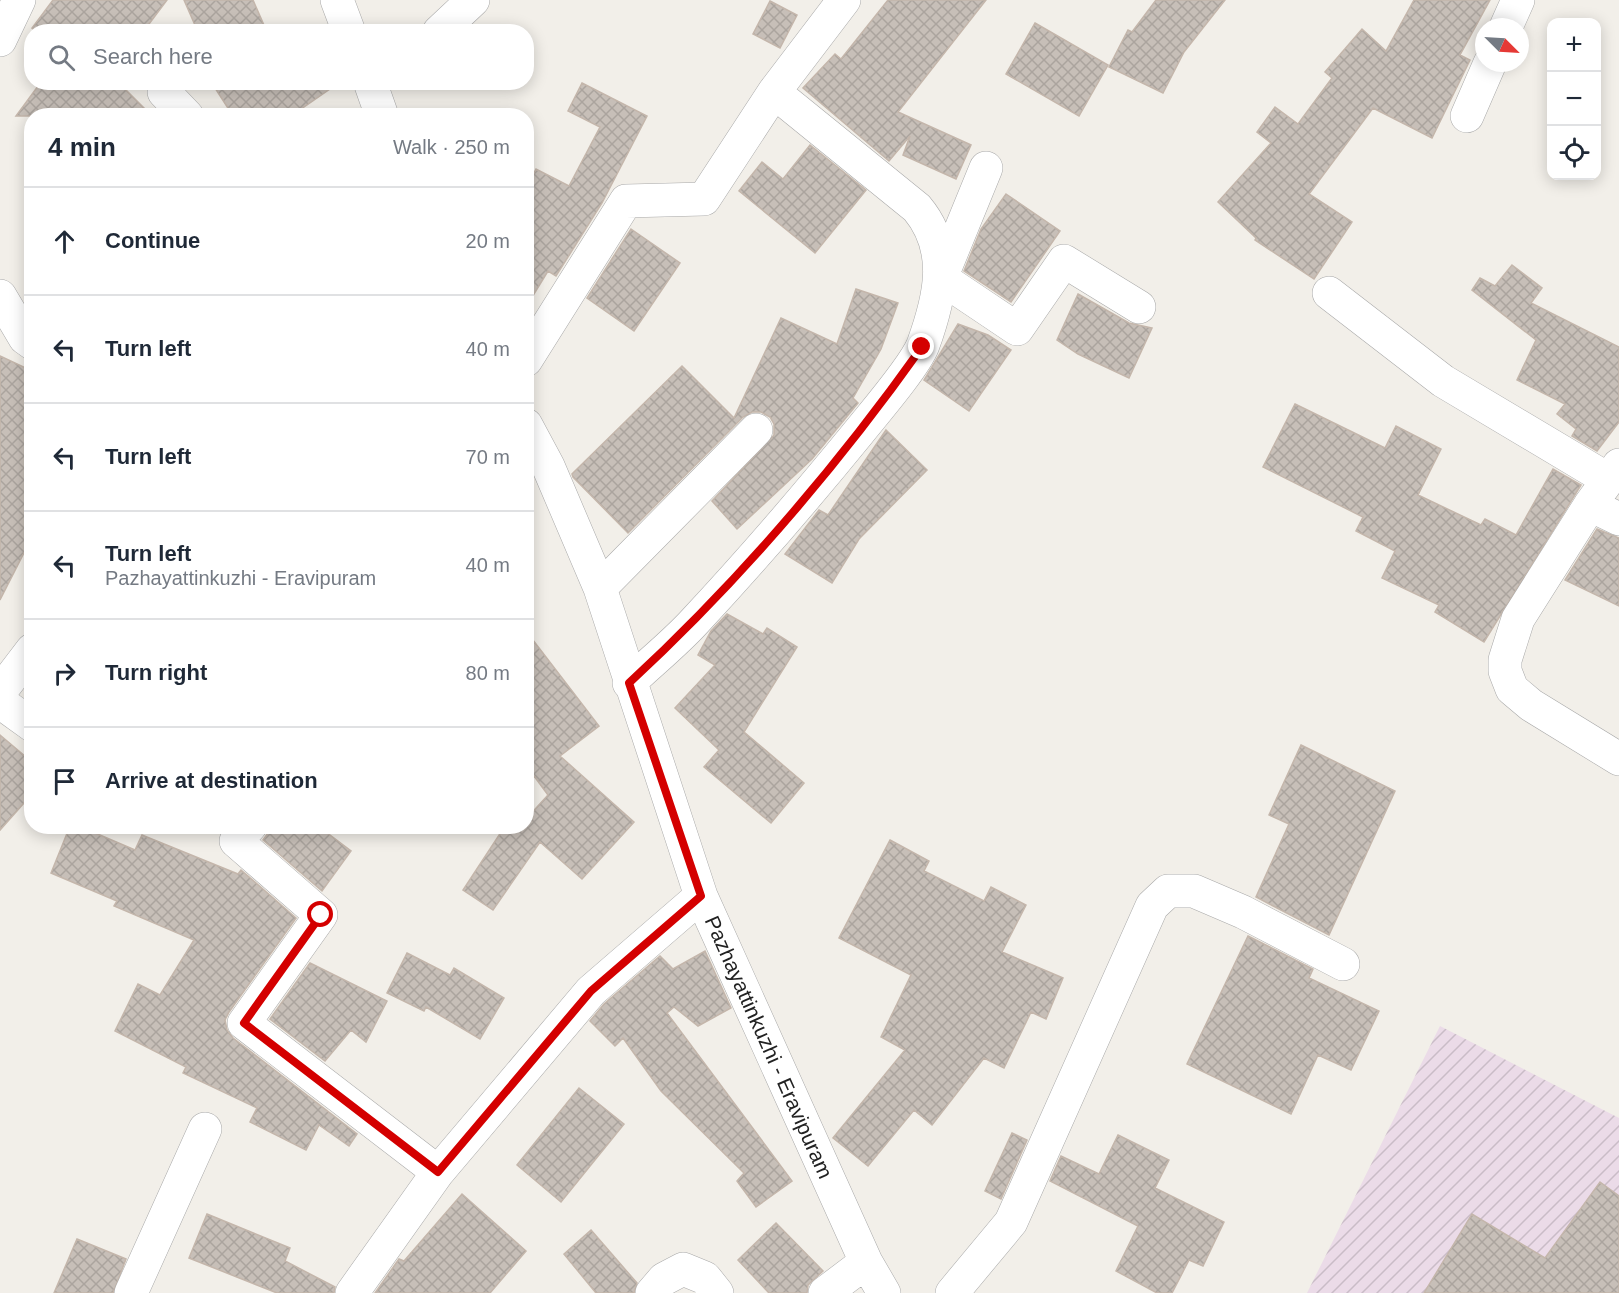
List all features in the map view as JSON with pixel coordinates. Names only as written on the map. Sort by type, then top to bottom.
[{"type":"street","points":[[0,40],[19,0]]},
{"type":"street","points":[[337,0],[346,24]]},
{"type":"street","points":[[448,24],[473,0]]},
{"type":"street","points":[[534,347],[626,201],[704,199],[774,92],[844,0]]},
{"type":"street","points":[[1510,18],[1518,0]]},
{"type":"street","points":[[1467,116],[1486,72]]},
{"type":"street","points":[[164,92],[179,108]]},
{"type":"street","points":[[774,92],[917,208],[928,221],[935,238],[942,278],[1017,329],[1064,261],[1139,307]]},
{"type":"street","points":[[629,683],[694,622],[780,526],[883,403],[922,347],[942,278],[986,168]]},
{"type":"street","points":[[1329,294],[1443,381],[1606,484],[1619,519]]},
{"type":"street","points":[[0,296],[24,336]]},
{"type":"street","points":[[600,588],[756,430]]},
{"type":"street","name":"Pazhayattinkuzhi - Eravipuram","points":[[534,440],[548,466],[600,588],[629,683],[701,896],[866,1262],[884,1293]]},
{"type":"street","points":[[1606,484],[1518,619],[1505,660],[1505,671],[1512,689],[1531,705],[1619,759]]},
{"type":"street","points":[[0,692],[24,660]]},
{"type":"street","points":[[0,702],[24,719]]},
{"type":"street","points":[[242,834],[236,840],[321,915],[244,1023],[438,1172]]},
{"type":"street","points":[[952,1293],[1011,1222],[1152,906],[1167,891],[1194,891],[1244,912],[1343,964]]},
{"type":"street","points":[[351,1293],[438,1172],[591,991],[701,896]]},
{"type":"street","points":[[131,1293],[205,1129]]},
{"type":"street","points":[[825,1293],[866,1262]]},
{"type":"street","points":[[652,1293],[664,1279],[683,1269],[705,1278],[717,1293]]},
{"type":"shaded area","points":[[1440,1026],[1619,1118],[1619,1293],[1307,1293]]},
{"type":"building","points":[[53,0],[167,0],[149,24],[35,24]]},
{"type":"building","points":[[184,0],[253,0],[264,24],[194,24]]},
{"type":"building","points":[[888,0],[986,0],[898,112],[971,145],[956,179],[903,155],[910,136],[889,161],[803,88],[835,54],[841,59]]},
{"type":"building","points":[[1156,0],[1225,0],[1184,52],[1163,93],[1109,67],[1128,30],[1132,32]]},
{"type":"building","points":[[1414,0],[1490,0],[1480,18],[1475,18],[1475,28],[1460,55],[1470,60],[1432,138],[1373,108],[1309,194],[1352,222],[1314,279],[1255,240],[1256,238],[1218,202],[1271,143],[1257,132],[1275,107],[1298,124],[1332,78],[1325,72],[1362,29],[1386,51]]},
{"type":"building","points":[[770,1],[797,15],[780,48],[753,34]]},
{"type":"building","points":[[1035,23],[1108,65],[1079,116],[1006,74]]},
{"type":"building","points":[[582,83],[647,116],[602,203],[556,276],[548,271],[534,294],[534,173],[536,169],[569,186],[600,127],[568,111]]},
{"type":"building","points":[[35,90],[126,90],[144,108],[24,108],[24,116],[16,116]]},
{"type":"building","points":[[216,90],[328,90],[303,108],[228,108]]},
{"type":"building","points":[[810,145],[866,190],[815,253],[739,191],[762,162],[783,179]]},
{"type":"building","points":[[1006,194],[1060,231],[1011,302],[964,271],[981,229]]},
{"type":"building","points":[[631,229],[680,263],[634,331],[587,298]]},
{"type":"building","points":[[1512,265],[1542,288],[1531,303],[1619,347],[1619,422],[1597,451],[1572,436],[1576,429],[1557,414],[1565,404],[1517,380],[1536,340],[1472,290],[1480,278],[1495,286]]},
{"type":"building","points":[[856,289],[898,303],[881,349],[853,398],[858,403],[812,459],[737,529],[712,501],[774,435],[774,424],[770,417],[761,412],[752,412],[743,417],[628,533],[573,477],[572,474],[682,366],[734,418],[781,318],[837,344]]},
{"type":"building","points":[[1078,294],[1129,323],[1152,328],[1129,378],[1078,354],[1057,340]]},
{"type":"building","points":[[958,324],[988,335],[1011,350],[969,411],[924,380]]},
{"type":"building","points":[[0,356],[24,367],[24,553],[0,600]]},
{"type":"building","points":[[1295,404],[1385,448],[1396,426],[1441,449],[1418,495],[1481,525],[1485,519],[1516,535],[1553,469],[1581,485],[1484,642],[1435,612],[1439,605],[1382,578],[1395,551],[1356,531],[1363,517],[1263,467]]},
{"type":"building","points":[[886,430],[927,470],[859,539],[832,583],[785,554],[819,510],[828,515]]},
{"type":"building","points":[[1597,529],[1619,538],[1619,606],[1565,580]]},
{"type":"building","points":[[727,614],[763,634],[767,628],[797,647],[744,732],[804,783],[771,823],[704,767],[719,750],[675,708],[715,665],[698,655],[711,631]]},
{"type":"building","points":[[534,641],[599,726],[560,756],[634,822],[582,879],[540,842],[493,910],[463,890],[500,834],[534,834],[534,810],[548,795],[534,776]]},
{"type":"building","points":[[0,735],[24,755],[24,803],[0,830]]},
{"type":"building","points":[[1301,745],[1395,791],[1329,935],[1256,897],[1289,824],[1269,815]]},
{"type":"building","points":[[67,834],[98,834],[135,850],[142,835],[238,874],[241,870],[296,918],[229,1012],[225,1020],[227,1030],[233,1038],[357,1134],[349,1146],[319,1125],[306,1150],[250,1122],[257,1108],[183,1073],[186,1067],[115,1031],[138,984],[160,995],[194,940],[114,906],[117,901],[51,873]]},
{"type":"building","points":[[267,834],[329,834],[351,851],[322,891],[263,840]]},
{"type":"building","points":[[890,840],[929,861],[924,871],[984,901],[991,887],[1026,905],[1002,952],[1063,978],[1046,1019],[1031,1012],[1004,1068],[984,1058],[932,1125],[914,1110],[868,1166],[833,1138],[905,1050],[881,1037],[911,975],[839,938]]},
{"type":"building","points":[[1248,936],[1313,969],[1309,978],[1379,1011],[1351,1070],[1318,1055],[1291,1114],[1187,1064]]},
{"type":"building","points":[[705,951],[731,1008],[698,1026],[674,1007],[667,1013],[792,1181],[756,1207],[737,1181],[744,1173],[661,1091],[623,1038],[615,1046],[590,1021],[604,1004],[660,956],[673,969]]},
{"type":"building","points":[[407,953],[450,975],[454,968],[504,998],[480,1039],[426,1007],[424,1011],[387,993]]},
{"type":"building","points":[[310,963],[387,1001],[366,1042],[351,1030],[325,1061],[270,1019]]},
{"type":"building","points":[[579,1088],[624,1124],[561,1202],[517,1165]]},
{"type":"building","points":[[1012,1133],[1027,1140],[1001,1199],[985,1191]]},
{"type":"building","points":[[1118,1135],[1169,1160],[1155,1188],[1224,1222],[1203,1266],[1189,1260],[1172,1293],[1157,1293],[1116,1271],[1138,1226],[1050,1181],[1061,1156],[1099,1174]]},
{"type":"building","points":[[1600,1182],[1619,1196],[1619,1293],[1424,1293],[1472,1214],[1545,1258]]},
{"type":"building","points":[[462,1194],[526,1251],[490,1293],[375,1293],[399,1259],[404,1261]]},
{"type":"building","points":[[207,1214],[290,1248],[285,1261],[335,1287],[334,1293],[277,1293],[189,1258]]},
{"type":"building","points":[[776,1223],[823,1271],[808,1285],[807,1293],[769,1293],[738,1260]]},
{"type":"building","points":[[591,1230],[637,1283],[634,1293],[596,1293],[564,1254]]},
{"type":"building","points":[[77,1239],[126,1259],[113,1293],[54,1293]]},
{"type":"route","points":[[321,915],[244,1023],[438,1172],[591,991],[701,896],[629,683],[694,622],[780,526],[883,403],[922,347]]}]
